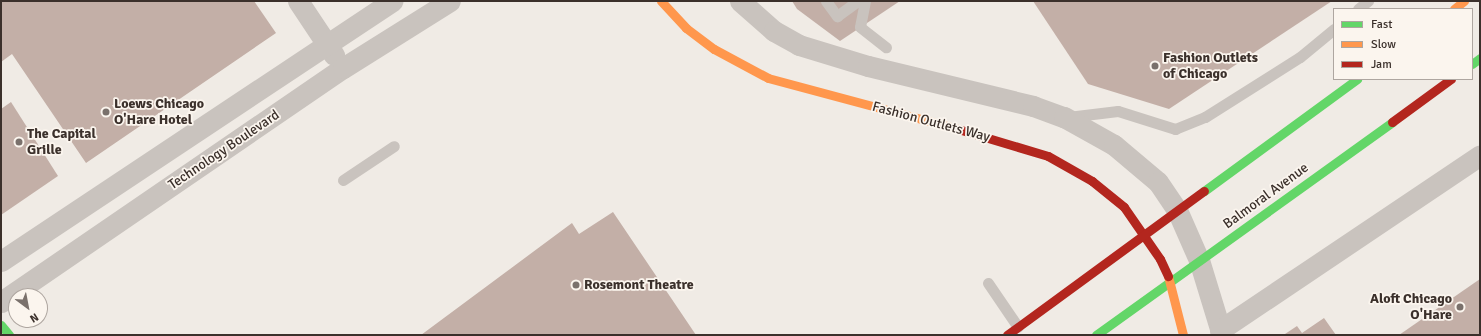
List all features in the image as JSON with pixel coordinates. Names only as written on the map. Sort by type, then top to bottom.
[{"type":"street","points":[[298,1],[343,68]]},
{"type":"street","points":[[1,261],[393,1]]},
{"type":"street","name":"Technology Boulevard","points":[[1,302],[343,68],[450,1]]},
{"type":"street","name":"Fashion Outlets Way","points":[[661,1],[686,28],[714,49],[768,78],[1021,146],[1048,156],[1114,196],[1145,234],[1171,281],[1182,335]]},
{"type":"street","points":[[740,1],[774,31],[799,45],[826,55],[1034,106],[1064,117],[1114,146],[1140,165],[1158,182],[1177,210],[1199,260],[1221,332],[1480,155]]},
{"type":"street","points":[[1455,8],[1464,1]]},
{"type":"street","points":[[1007,335],[1356,80]]},
{"type":"street","name":"Balmoral Avenue","points":[[1096,335],[1450,80]]},
{"type":"street","points":[[1,325],[9,335]]},
{"type":"lane","points":[[826,1],[836,16],[858,1]]},
{"type":"lane","points":[[865,1],[860,27],[886,47]]},
{"type":"lane","points":[[1359,8],[1368,1]]},
{"type":"lane","points":[[1064,117],[1118,111],[1175,129],[1211,113],[1300,57],[1333,30]]},
{"type":"lane","points":[[343,180],[394,146]]},
{"type":"lane","points":[[988,283],[1018,327]]},
{"type":"building","name":"Loews Chicago O'Hare Hotel","points":[[1,1],[254,1],[276,33],[86,163],[12,54],[1,62]]},
{"type":"building","points":[[792,1],[900,1],[840,41],[797,9]]},
{"type":"building","name":"Fashion Outlets of Chicago","points":[[1033,1],[1332,1],[1169,109],[1088,84]]},
{"type":"building","name":"The Capital Grille","points":[[11,102],[58,176],[1,215],[1,109]]},
{"type":"building","name":"Rosemont Theatre","points":[[613,212],[696,335],[421,335],[572,223],[579,234]]},
{"type":"building","name":"Aloft Chicago O'Hare","points":[[1480,279],[1480,335],[1399,335]]},
{"type":"building","name":"Aloft Chicago O'Hare","points":[[1324,318],[1336,335],[1285,334],[1297,326],[1302,333]]},
{"type":"traffic: fast","points":[[1473,63],[1480,58]]},
{"type":"traffic: fast","points":[[1204,191],[1356,80]]},
{"type":"traffic: fast","points":[[1096,335],[1392,122]]},
{"type":"traffic: fast","points":[[1,325],[9,335]]},
{"type":"traffic: slow","points":[[661,1],[686,28],[714,49],[768,78],[958,129]]},
{"type":"traffic: slow","points":[[1455,8],[1464,1]]},
{"type":"traffic: slow","points":[[1168,276],[1183,335]]},
{"type":"traffic: jam","points":[[1392,122],[1450,80]]},
{"type":"traffic: jam","points":[[958,129],[1048,156],[1092,181],[1124,207],[1160,259],[1168,276]]},
{"type":"traffic: jam","points":[[1007,335],[1204,191]]},
{"type":"place","name":"Fashion Outlets of Chicago","points":[[1155,66]]},
{"type":"place","name":"Loews Chicago O'Hare Hotel","points":[[106,112]]},
{"type":"place","name":"The Capital Grille","points":[[19,142]]},
{"type":"place","name":"Rosemont Theatre","points":[[576,285]]},
{"type":"place","name":"Aloft Chicago O'Hare","points":[[1460,307]]}]
